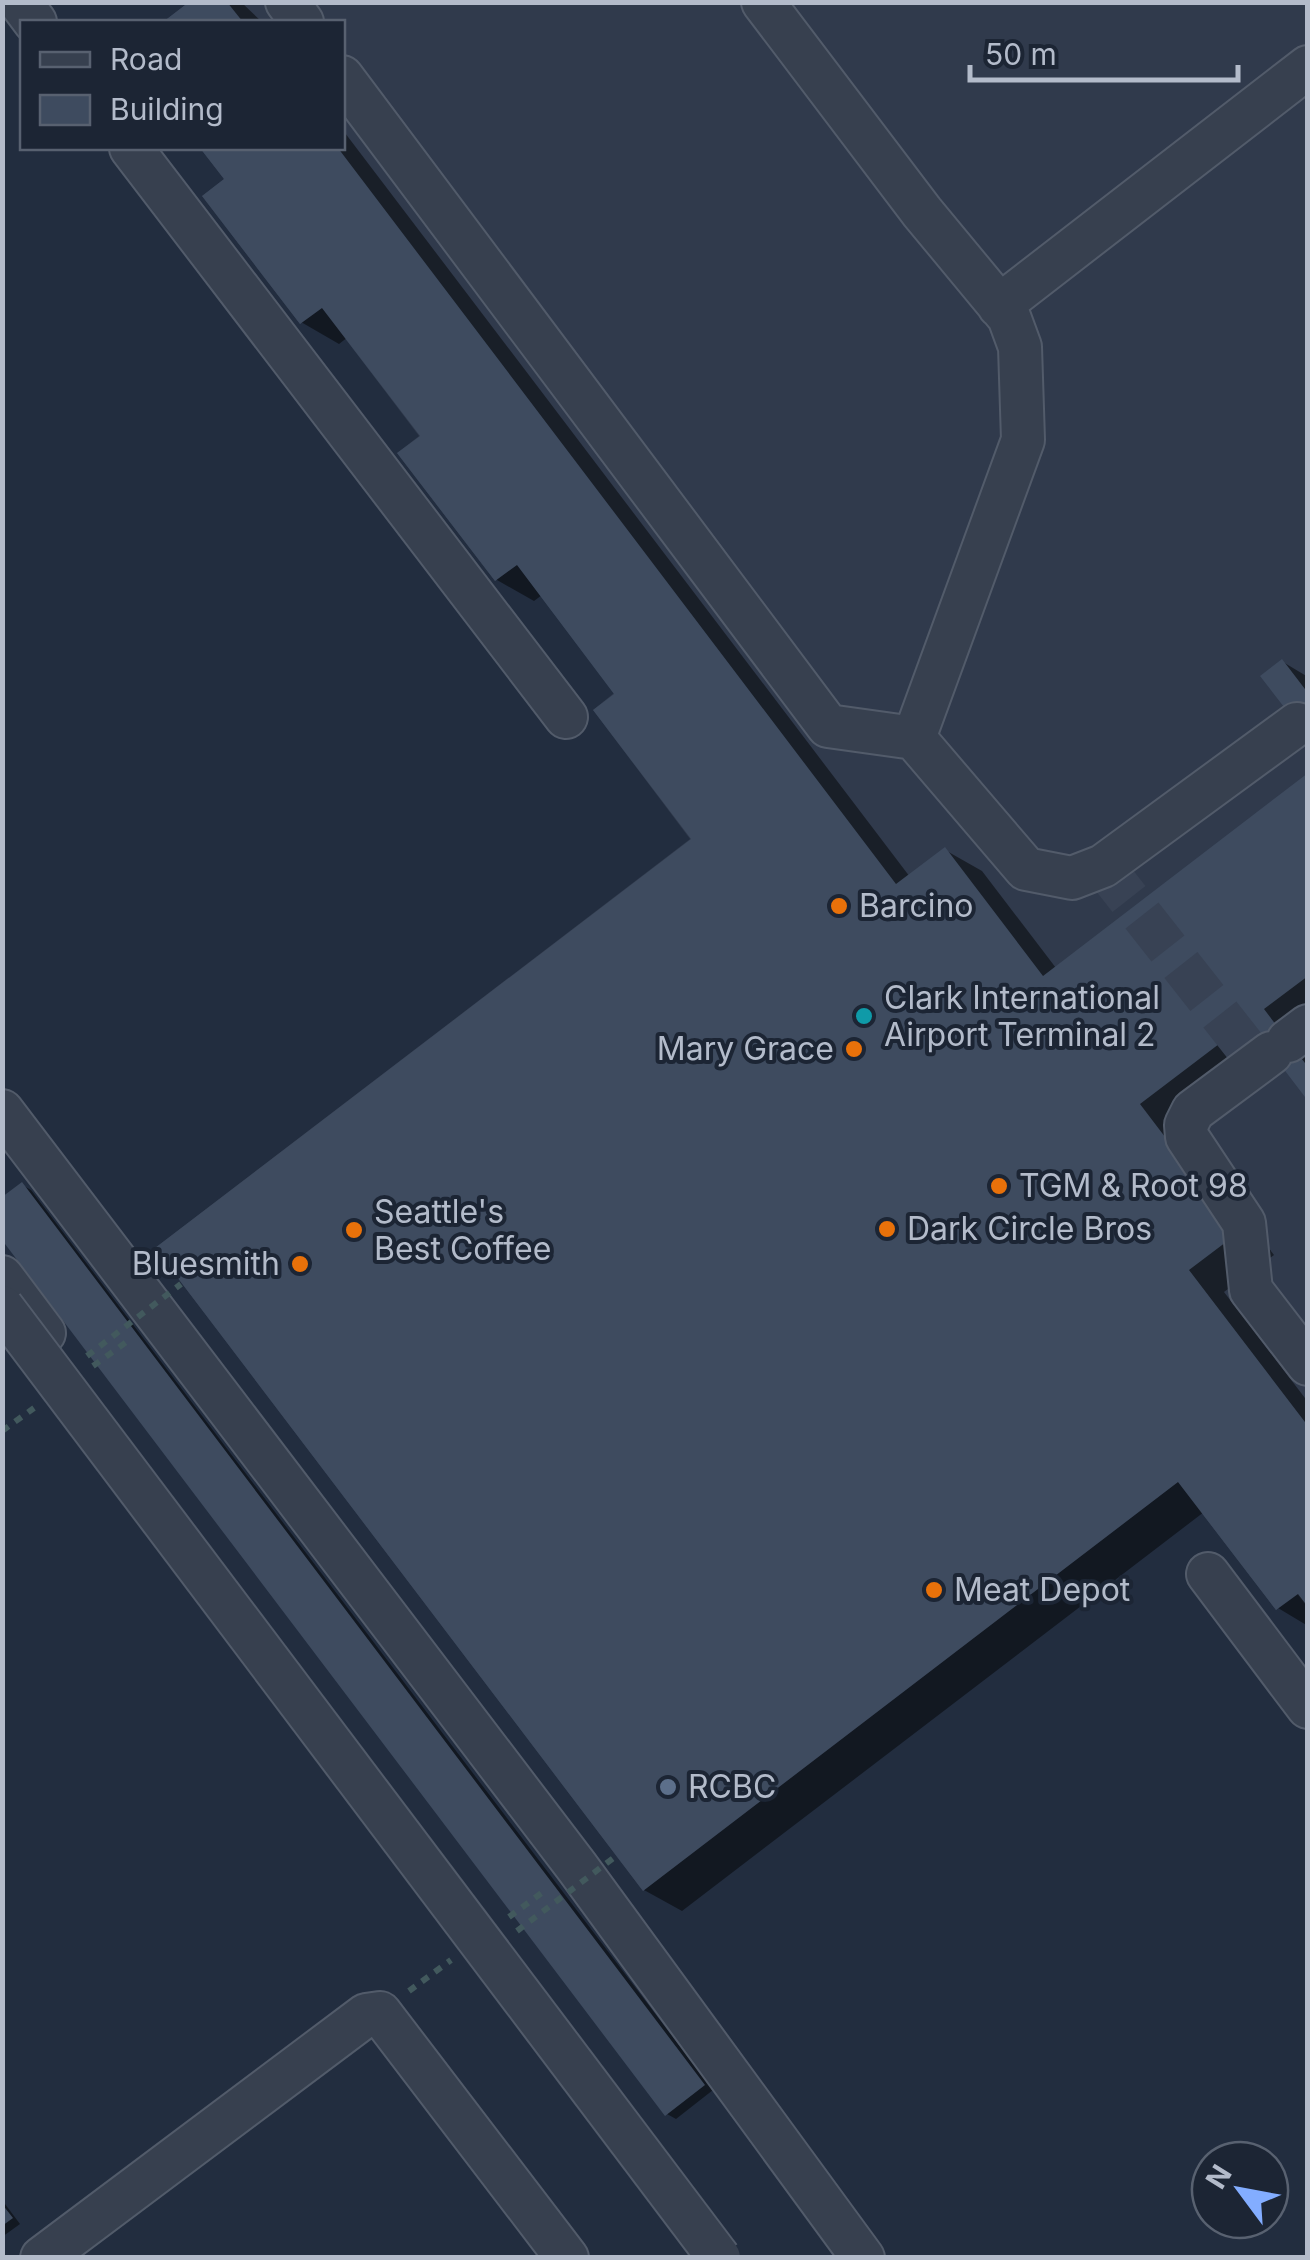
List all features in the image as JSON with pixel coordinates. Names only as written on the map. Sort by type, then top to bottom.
[{"type":"street","points":[[764,2],[922,212],[1008,317],[1020,347],[1023,440],[914,738]]},
{"type":"street","points":[[998,306],[1308,68]]},
{"type":"street","points":[[345,80],[828,726],[914,738],[1026,869],[1072,878],[1104,866],[1296,724]]},
{"type":"street","points":[[133,150],[566,717]]},
{"type":"street","points":[[1289,1040],[1193,1111],[1186,1124],[1187,1136],[1244,1222],[1251,1290],[1308,1364]]},
{"type":"street","points":[[2,1111],[576,1867],[864,2258]]},
{"type":"street","points":[[2,1278],[729,2258]]},
{"type":"street","points":[[2,1307],[719,2258]]},
{"type":"street","points":[[1208,1574],[1308,1707]]},
{"type":"street","points":[[42,2258],[366,2015],[380,2013],[567,2258]]},
{"type":"path","points":[[56,1380],[182,1284]]},
{"type":"path","points":[[488,1953],[616,1856]]},
{"type":"shaded area","points":[[189,2],[1307,3],[1307,1607],[1297,1594],[1276,1610],[1178,1482],[643,1891],[155,1248],[690,839],[593,710],[614,693],[517,565],[495,581],[397,453],[419,436],[322,308],[300,324],[202,196],[224,179],[202,150],[345,150],[345,20],[166,20]]},
{"type":"building","points":[[189,2],[227,2],[241,20],[166,20]]},
{"type":"building","name":"Clark International Airport Terminal 2","points":[[202,150],[340,150],[896,884],[945,847],[1043,976],[1308,773],[1308,976],[1264,1009],[1308,1067],[1308,1101],[1248,1022],[1140,1104],[1238,1233],[1189,1270],[1308,1426],[1308,1607],[1298,1594],[1276,1610],[1178,1482],[643,1891],[155,1248],[691,839],[593,710],[614,694],[517,565],[495,581],[397,453],[420,436],[322,308],[300,324],[202,196],[224,179]]},
{"type":"building","points":[[1282,659],[1308,693],[1308,738],[1260,676]]},
{"type":"building","points":[[22,1182],[705,2085],[665,2116],[2,1240],[2,1197]]},
{"type":"building","points":[[2,2204],[13,2218],[2,2226]]},
{"type":"tunnel","points":[[1103,866],[1258,1063]]},
{"type":"place","name":"Barcino","points":[[839,906]]},
{"type":"place","name":"Clark International Airport Terminal 2","points":[[864,1016]]},
{"type":"place","name":"Mary Grace","points":[[854,1049]]},
{"type":"place","name":"TGM & Root 98","points":[[999,1186]]},
{"type":"place","name":"Dark Circle Bros","points":[[887,1229]]},
{"type":"place","name":"Seattle's Best Coffee","points":[[354,1230]]},
{"type":"place","name":"Bluesmith","points":[[300,1264]]},
{"type":"place","name":"Meat Depot","points":[[934,1590]]},
{"type":"place","name":"RCBC","points":[[668,1787]]}]
